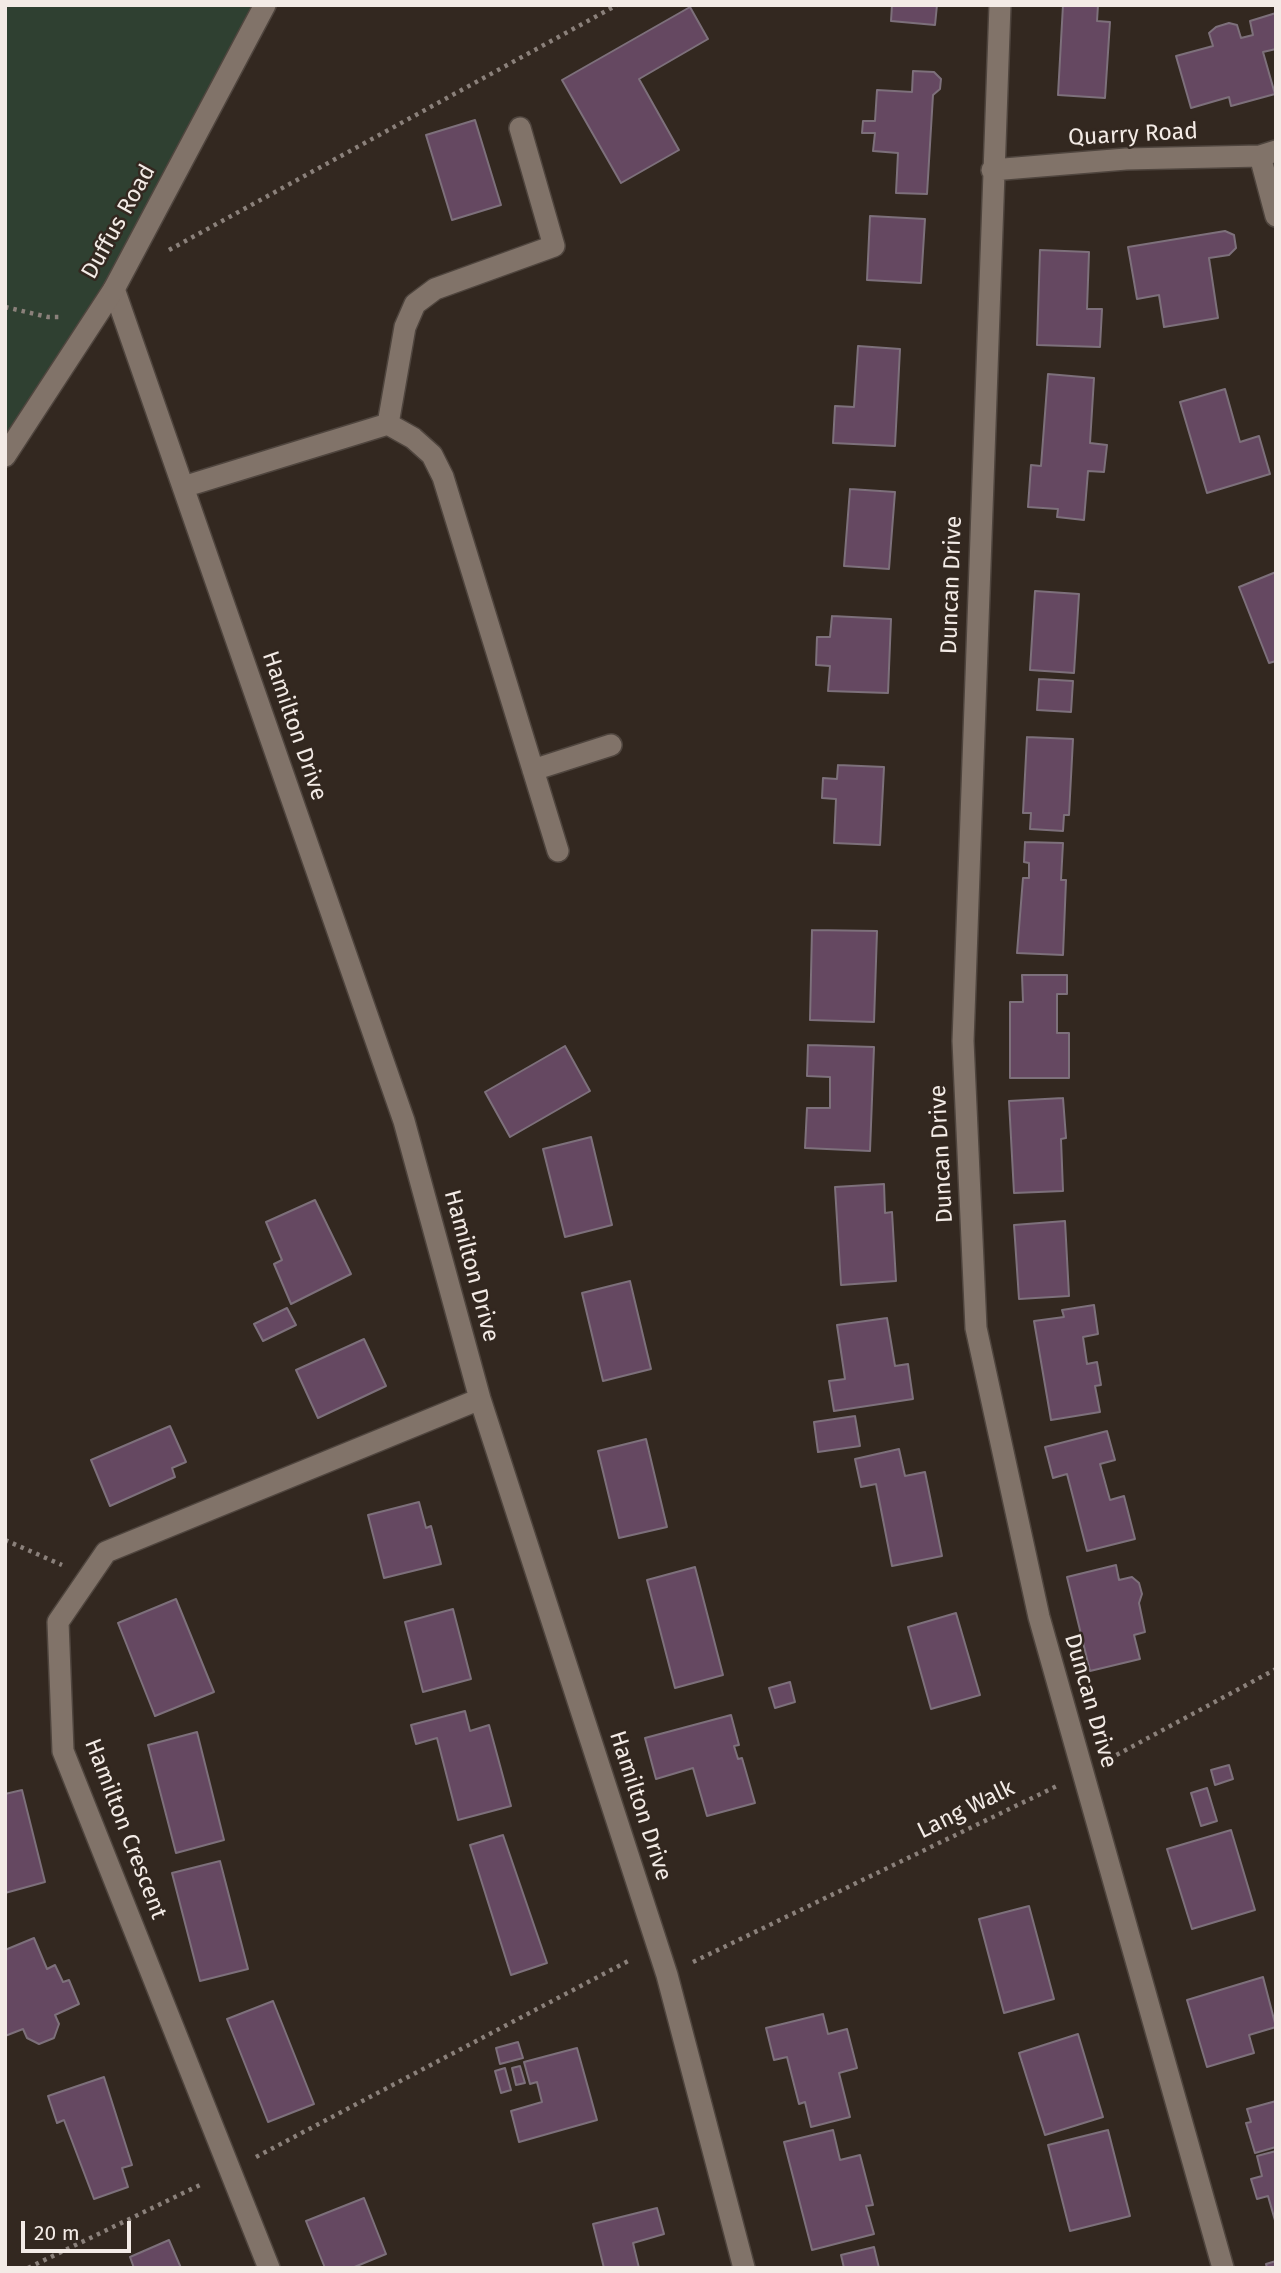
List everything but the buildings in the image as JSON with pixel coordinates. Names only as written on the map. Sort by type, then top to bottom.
[{"type":"street","name":"Duffus Road","points":[[5,456],[117,283],[265,5]]},
{"type":"street","name":"Duncan Drive","points":[[1000,5],[992,170],[963,1041],[976,1328],[1039,1617],[1223,2268]]},
{"type":"street","points":[[388,424],[405,327],[415,304],[435,289],[554,246],[520,128]]},
{"type":"street","name":"Quarry Road","points":[[992,170],[1126,159],[1268,154]]},
{"type":"street","points":[[1268,154],[1276,216]]},
{"type":"street","name":"Hamilton Drive","points":[[117,283],[183,487],[404,1121],[480,1399],[667,1975],[744,2268]]},
{"type":"street","points":[[183,487],[388,424],[413,438],[432,455],[443,477],[558,851]]},
{"type":"street","points":[[533,770],[611,745]]},
{"type":"street","name":"Hamilton Crescent","points":[[269,2268],[64,1751],[58,1622],[106,1552],[480,1399]]},
{"type":"path","points":[[117,283],[617,5]]},
{"type":"path","points":[[5,307],[48,317],[96,316]]},
{"type":"path","points":[[5,1540],[89,1577]]},
{"type":"path","name":"Lang Walk","points":[[667,1975],[1084,1773],[1276,1669]]},
{"type":"path","points":[[29,2268],[230,2170],[658,1945]]},
{"type":"green space","points":[[5,5],[265,5],[213,104],[5,456]]}]
